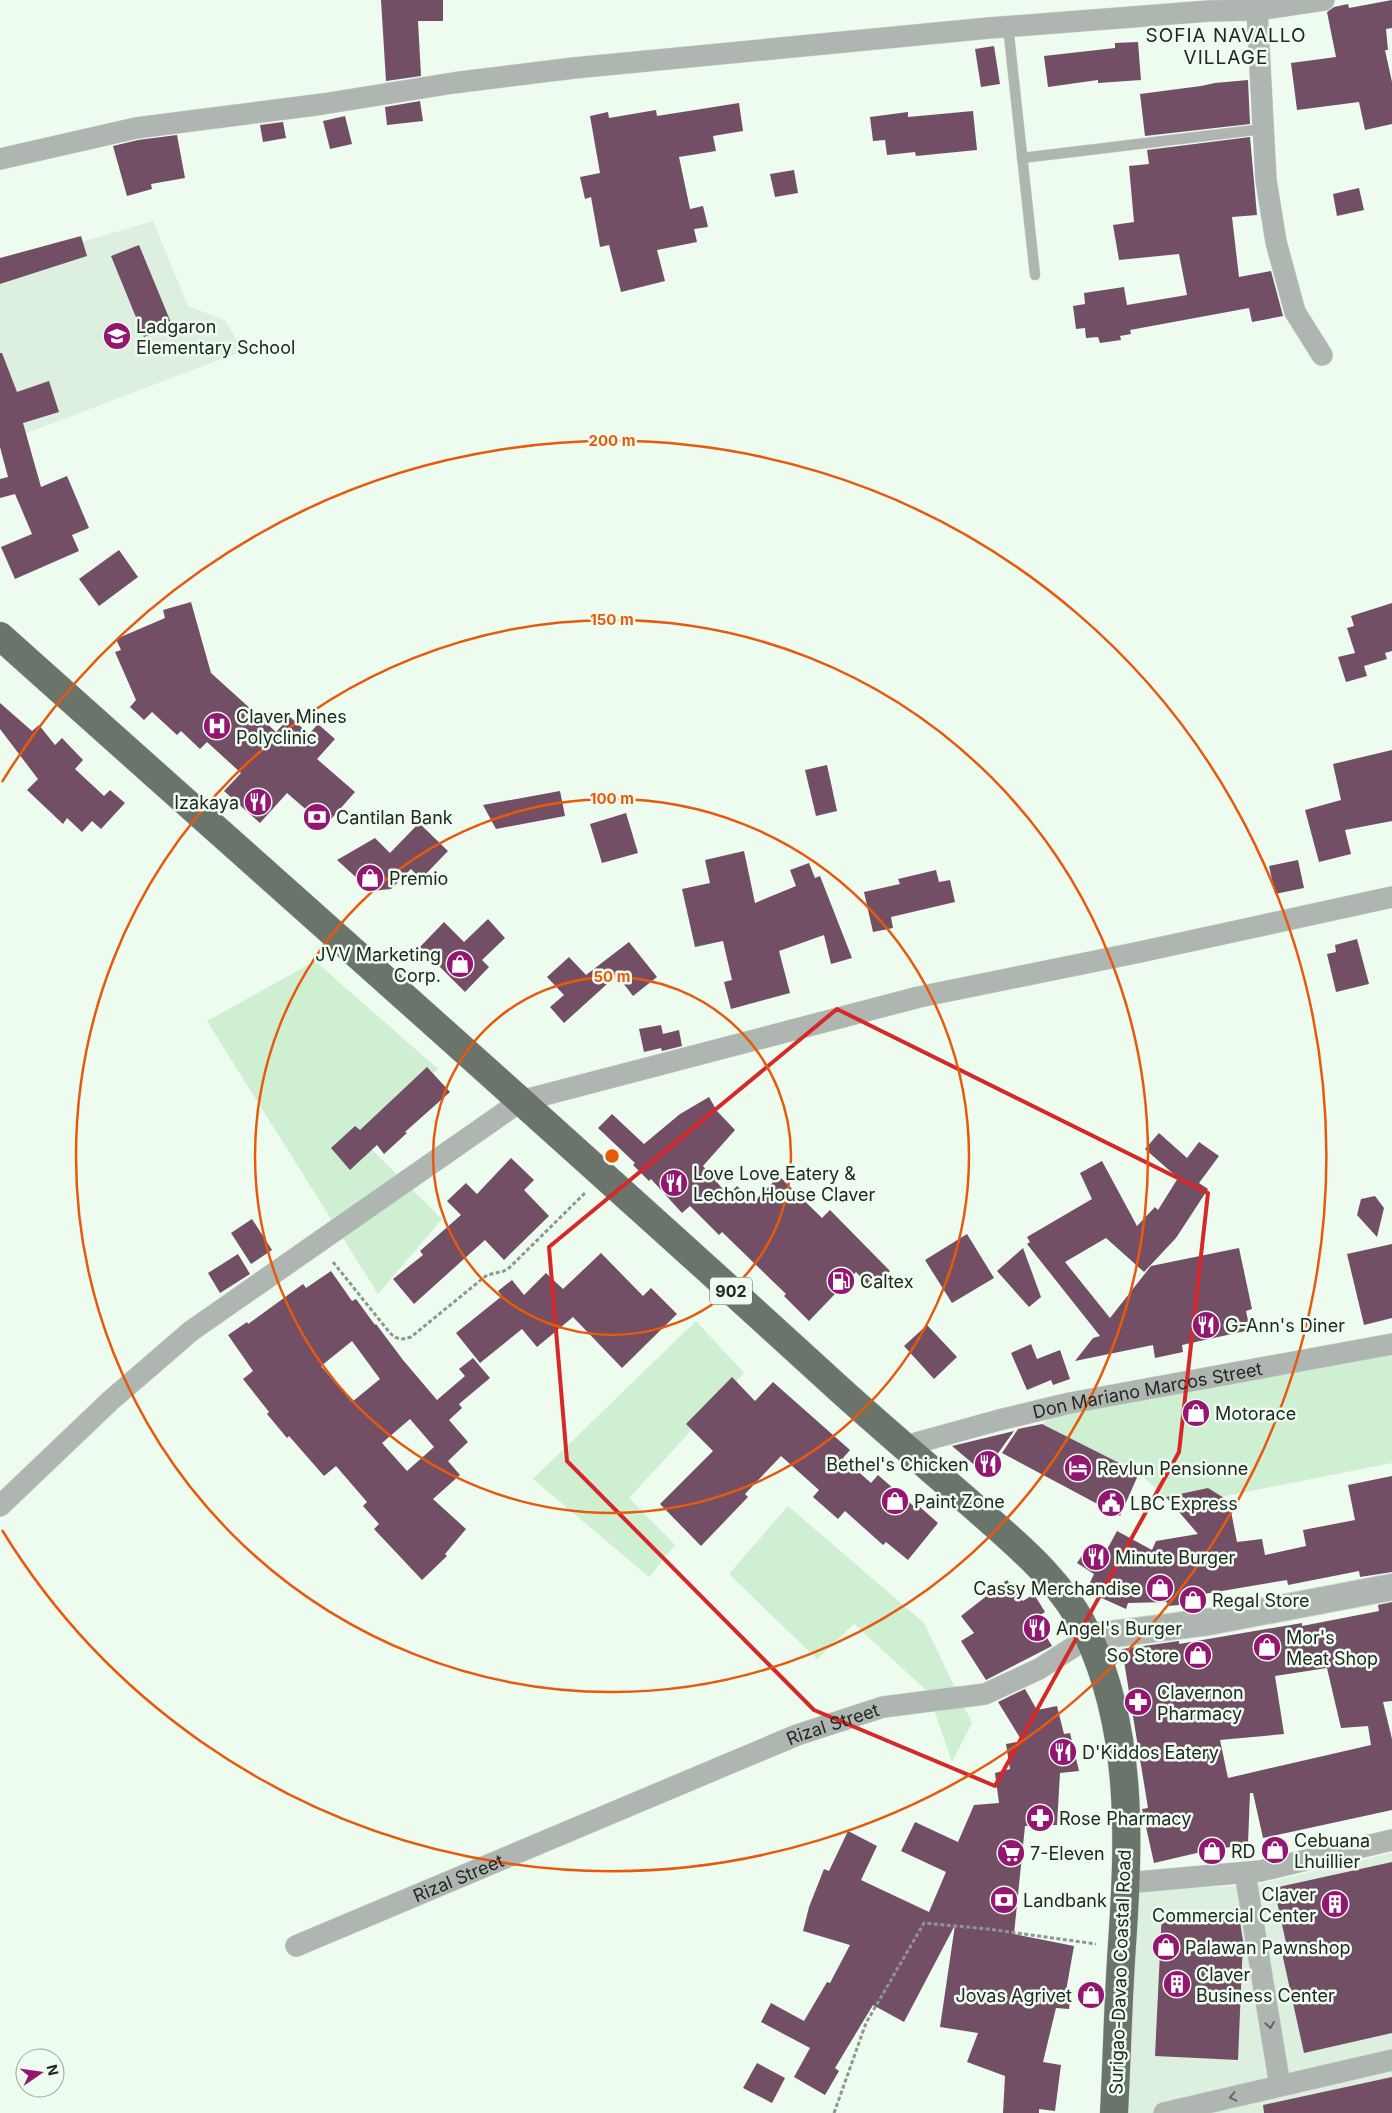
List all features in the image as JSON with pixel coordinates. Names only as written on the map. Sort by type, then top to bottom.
[{"type":"highway","name":"Surigao-Davao Coastal Road","points":[[0,636],[521,1100],[841,1391],[1037,1564],[1076,1611],[1089,1637],[1116,1715],[1126,1800],[1126,1883],[1114,2113]]},
{"type":"street","points":[[0,159],[136,128],[323,104],[452,83],[626,62],[1008,26],[1210,11],[1257,10],[1324,0]]},
{"type":"street","points":[[1257,10],[1266,180],[1276,242],[1295,312],[1322,355]]},
{"type":"street","points":[[0,1506],[110,1402],[191,1331],[521,1100],[919,996],[1140,952],[1392,897]]},
{"type":"street","name":"Don Mariano Marcos Street","points":[[905,1446],[1070,1403],[1392,1344]]},
{"type":"street","name":"Rizal Street","points":[[296,1946],[797,1735],[883,1707],[985,1694],[1039,1669],[1089,1637],[1223,1620],[1392,1587]]},
{"type":"street","points":[[1126,1883],[1274,1869],[1392,1840]]},
{"type":"street","points":[[1246,1873],[1280,2086]]},
{"type":"street","points":[[1164,2113],[1392,2060]]},
{"type":"lane","points":[[1008,26],[1035,276]]},
{"type":"lane","points":[[1022,158],[1263,129]]},
{"type":"path","points":[[332,1262],[390,1333],[396,1339],[403,1340],[411,1337],[487,1275],[509,1268],[603,1175]]},
{"type":"path","points":[[834,2113],[866,2023],[924,1923],[988,1929],[1122,1948]]},
{"type":"highlighted area","points":[[837,1009],[1208,1193],[1179,1452],[995,1786],[814,1710],[567,1461],[549,1247]]},
{"type":"shaded area","name":"Ladgaron Elementary School","points":[[153,221],[188,306],[225,320],[243,351],[0,443],[0,266]]},
{"type":"shaded area","points":[[1392,1853],[1392,2113],[1124,2113],[1135,1891],[1255,1885]]},
{"type":"green space","points":[[315,961],[438,1069],[360,1138],[442,1219],[378,1294],[207,1021]]},
{"type":"green space","points":[[696,1321],[744,1373],[629,1498],[675,1545],[649,1577],[533,1479]]},
{"type":"green space","points":[[1392,1354],[1392,1463],[1175,1506],[1139,1473],[1042,1424],[1052,1417]]},
{"type":"green space","points":[[788,1506],[924,1623],[972,1723],[952,1762],[928,1692],[854,1624],[817,1659],[729,1574]]},
{"type":"building","points":[[381,0],[443,0],[443,21],[418,21],[421,76],[386,81]]},
{"type":"building","points":[[1392,0],[1392,28],[1386,29],[1388,50],[1385,50],[1392,82],[1392,124],[1365,130],[1359,102],[1297,110],[1291,63],[1336,57],[1327,12],[1334,7],[1348,4],[1349,8]]},
{"type":"building","points":[[1138,42],[1141,80],[1098,83],[1098,80],[1048,87],[1044,56],[1115,48],[1115,43]]},
{"type":"building","points":[[994,46],[1000,84],[981,87],[975,49]]},
{"type":"building","points":[[1248,80],[1250,124],[1145,136],[1140,94]]},
{"type":"building","points":[[420,101],[423,121],[387,125],[385,107]]},
{"type":"building","points":[[739,103],[743,131],[713,136],[716,151],[679,157],[690,209],[703,206],[708,227],[694,229],[697,242],[657,250],[665,281],[621,292],[609,245],[600,247],[591,197],[585,199],[580,177],[600,173],[590,116],[608,112],[609,118],[656,110],[657,116]]},
{"type":"building","points":[[973,111],[977,150],[916,156],[915,152],[887,155],[885,140],[873,141],[870,117],[908,112],[908,117]]},
{"type":"building","points":[[345,116],[352,144],[330,149],[323,121]]},
{"type":"building","points":[[283,122],[286,138],[263,142],[260,125]]},
{"type":"building","points":[[177,135],[185,178],[151,184],[152,189],[127,196],[113,146],[138,140]]},
{"type":"building","points":[[1250,137],[1257,215],[1232,217],[1239,277],[1271,271],[1283,316],[1252,322],[1249,308],[1130,330],[1131,334],[1120,336],[1121,340],[1100,343],[1098,337],[1086,338],[1085,328],[1076,329],[1073,306],[1085,304],[1084,293],[1124,287],[1127,305],[1187,295],[1179,254],[1119,260],[1113,225],[1134,222],[1129,166],[1149,164],[1147,150]]},
{"type":"building","points":[[794,170],[798,193],[775,197],[770,174]]},
{"type":"building","points":[[1359,188],[1364,210],[1337,216],[1333,194]]},
{"type":"building","points":[[81,236],[87,256],[0,284],[0,258]]},
{"type":"building","points":[[139,245],[172,325],[144,337],[111,256]]},
{"type":"building","points":[[0,353],[2,353],[17,392],[49,381],[59,412],[23,423],[41,487],[67,476],[89,528],[72,535],[79,551],[15,579],[1,547],[32,534],[15,494],[0,498],[0,479],[8,477],[0,447]]},
{"type":"building","points":[[119,550],[138,577],[99,606],[79,579]]},
{"type":"building","points":[[191,602],[211,673],[276,732],[290,717],[309,734],[318,724],[335,739],[317,759],[355,792],[325,826],[287,793],[260,823],[224,791],[241,773],[207,742],[200,749],[181,731],[177,735],[152,712],[144,720],[130,707],[136,700],[115,652],[121,650],[116,639],[165,618],[163,610]]},
{"type":"building","points":[[1392,603],[1392,651],[1385,653],[1387,659],[1364,666],[1367,676],[1346,682],[1338,657],[1355,653],[1347,628],[1354,626],[1351,616]]},
{"type":"building","points":[[0,703],[32,731],[39,725],[55,745],[62,738],[83,760],[75,769],[104,796],[110,790],[125,803],[101,829],[92,821],[82,832],[67,818],[63,824],[27,790],[38,779],[0,729]]},
{"type":"building","points":[[1392,750],[1392,821],[1345,830],[1351,854],[1319,862],[1305,810],[1341,800],[1333,764]]},
{"type":"building","points":[[827,765],[837,811],[816,816],[805,770]]},
{"type":"building","points":[[560,791],[565,816],[496,829],[483,805]]},
{"type":"building","points":[[626,813],[638,853],[602,863],[590,824]]},
{"type":"building","points":[[419,823],[448,851],[421,879],[411,869],[391,889],[371,891],[337,860],[375,838],[390,853]]},
{"type":"building","points":[[744,851],[755,903],[796,886],[790,870],[809,863],[815,878],[820,876],[852,958],[831,964],[824,935],[779,951],[790,993],[731,1009],[724,982],[732,980],[723,941],[695,947],[682,889],[710,883],[705,860]]},
{"type":"building","points":[[1298,860],[1304,888],[1275,894],[1269,866]]},
{"type":"building","points":[[936,870],[939,882],[950,880],[955,902],[891,917],[893,928],[873,932],[864,892],[900,884],[898,879]]},
{"type":"building","points":[[488,919],[505,938],[482,960],[489,967],[465,992],[420,947],[444,922],[464,942]]},
{"type":"building","points":[[1357,939],[1369,984],[1336,992],[1327,954],[1336,952],[1335,945]]},
{"type":"building","points":[[629,942],[657,977],[633,996],[617,975],[564,1023],[550,1007],[564,995],[547,977],[569,957],[586,975]]},
{"type":"building","points":[[661,1025],[663,1034],[679,1030],[682,1046],[662,1051],[661,1048],[644,1052],[639,1029]]},
{"type":"building","points":[[427,1067],[450,1092],[405,1132],[407,1133],[384,1154],[377,1145],[350,1170],[331,1148],[355,1126],[360,1130]]},
{"type":"building","points":[[709,1097],[717,1111],[735,1130],[703,1166],[728,1195],[737,1186],[754,1202],[779,1176],[822,1218],[830,1210],[890,1271],[872,1289],[856,1272],[809,1321],[784,1296],[786,1294],[722,1232],[719,1235],[690,1206],[682,1213],[651,1179],[649,1181],[633,1165],[635,1163],[598,1128],[612,1114],[644,1144],[680,1114]]},
{"type":"building","points":[[1159,1133],[1187,1158],[1199,1142],[1219,1156],[1199,1183],[1208,1189],[1176,1238],[1144,1272],[1106,1238],[1065,1262],[1110,1318],[1151,1266],[1239,1248],[1252,1309],[1246,1311],[1250,1330],[1182,1345],[1183,1352],[1155,1358],[1153,1345],[1075,1361],[1093,1338],[1100,1336],[1027,1244],[1030,1242],[1027,1237],[1092,1199],[1080,1173],[1102,1161],[1137,1226],[1155,1207],[1158,1210],[1178,1178],[1145,1149]]},
{"type":"building","points":[[511,1158],[534,1180],[524,1190],[549,1216],[504,1260],[485,1240],[414,1304],[393,1279],[423,1255],[420,1251],[461,1215],[447,1201],[466,1183],[477,1194]]},
{"type":"building","points":[[1375,1196],[1384,1208],[1377,1237],[1357,1215],[1361,1199]]},
{"type":"building","points":[[252,1219],[272,1250],[251,1264],[231,1233]]},
{"type":"building","points":[[967,1234],[994,1278],[952,1303],[925,1260]]},
{"type":"building","points":[[1392,1244],[1392,1318],[1364,1325],[1347,1254]]},
{"type":"building","points":[[1023,1248],[1041,1297],[1029,1307],[997,1271]]},
{"type":"building","points":[[601,1253],[643,1296],[651,1288],[677,1314],[622,1368],[573,1317],[537,1347],[522,1329],[480,1363],[456,1333],[502,1296],[498,1291],[512,1280],[524,1295],[546,1273],[563,1289]]},
{"type":"building","points":[[238,1254],[250,1274],[220,1293],[208,1273]]},
{"type":"building","points":[[331,1271],[352,1301],[356,1299],[437,1400],[465,1376],[459,1369],[473,1358],[490,1378],[459,1404],[462,1408],[449,1420],[468,1442],[448,1461],[460,1475],[433,1499],[466,1529],[445,1554],[447,1556],[422,1580],[374,1529],[379,1524],[363,1506],[367,1502],[336,1466],[324,1476],[289,1436],[287,1438],[267,1414],[269,1412],[243,1379],[253,1371],[228,1335],[247,1322],[248,1324],[303,1284],[306,1288]],"holes":[[[352,1341],[380,1379],[352,1402],[321,1366]],[[410,1419],[434,1447],[407,1471],[382,1443]]]},
{"type":"building","points":[[927,1325],[957,1357],[934,1379],[904,1346]]},
{"type":"building","points":[[1031,1344],[1037,1359],[1060,1350],[1070,1379],[1053,1385],[1051,1380],[1027,1390],[1011,1353]]},
{"type":"building","points":[[732,1377],[755,1401],[773,1382],[850,1450],[843,1458],[871,1483],[878,1475],[918,1510],[920,1507],[938,1523],[908,1560],[886,1542],[883,1545],[845,1511],[838,1519],[813,1497],[819,1490],[781,1456],[745,1494],[748,1497],[701,1546],[660,1504],[713,1451],[686,1424]]},
{"type":"building","points":[[1042,1424],[1139,1473],[1120,1516],[1002,1453],[1018,1429]]},
{"type":"building","points":[[1014,1431],[984,1473],[952,1446]]},
{"type":"building","points":[[1392,1476],[1392,1572],[1360,1577],[1359,1571],[1288,1585],[1287,1580],[1198,1595],[1199,1603],[1168,1606],[1167,1602],[1128,1603],[1126,1609],[1086,1591],[1094,1574],[1077,1563],[1089,1545],[1104,1555],[1117,1531],[1152,1550],[1156,1541],[1198,1534],[1166,1497],[1208,1488],[1229,1501],[1237,1542],[1262,1539],[1265,1555],[1306,1546],[1303,1530],[1355,1520],[1348,1485]]},
{"type":"building","points":[[1007,1580],[1023,1601],[1034,1594],[1045,1612],[1035,1618],[1052,1646],[986,1680],[961,1641],[974,1633],[961,1616]]},
{"type":"building","points":[[1392,1602],[1392,1701],[1383,1702],[1392,1739],[1392,1810],[1263,1838],[1253,1793],[1250,1793],[1248,1843],[1225,1848],[1226,1855],[1203,1860],[1201,1852],[1154,1863],[1142,1809],[1148,1808],[1122,1649],[1179,1641],[1179,1644],[1302,1623],[1302,1626],[1379,1611],[1378,1605]],"holes":[[[1327,1668],[1341,1728],[1368,1726],[1371,1745],[1228,1778],[1220,1740],[1284,1734],[1275,1676]]]},
{"type":"building","points":[[1025,1689],[1037,1710],[1057,1706],[1064,1734],[1070,1733],[1079,1771],[1060,1773],[1057,1825],[1025,1826],[1014,1934],[1074,1946],[1066,1991],[1071,1992],[1069,2009],[1056,2008],[1043,2062],[1061,2065],[1055,2111],[1039,2109],[1039,2113],[1003,2113],[1005,2076],[967,2062],[978,2033],[940,2027],[955,1925],[904,2022],[873,2005],[835,2068],[839,2071],[825,2095],[794,2077],[810,2048],[761,2022],[771,2003],[804,2021],[827,1982],[830,1983],[850,1945],[803,1931],[809,1907],[824,1869],[829,1871],[848,1831],[877,1846],[861,1880],[929,1912],[946,1872],[901,1851],[915,1822],[958,1842],[974,1805],[999,1803],[995,1773],[1010,1769],[1006,1744],[1022,1741],[998,1702]]},
{"type":"building","points":[[1392,1862],[1392,2033],[1304,2053],[1282,1953],[1288,1952],[1274,1888]]},
{"type":"building","points":[[1162,1911],[1239,1915],[1243,1941],[1238,2060],[1155,2056]]},
{"type":"building","points":[[757,2063],[785,2078],[772,2103],[743,2088]]},
{"type":"building","points":[[1392,2077],[1392,2113],[1264,2113],[1263,2105]]},
{"type":"place","name":"Ladgaron Elementary School","points":[[117,336]]},
{"type":"place","name":"Claver Mines Polyclinic","points":[[217,726]]},
{"type":"place","name":"Izakaya","points":[[258,802]]},
{"type":"place","name":"Cantilan Bank","points":[[317,817]]},
{"type":"place","name":"Premio","points":[[370,878]]},
{"type":"place","name":"JVV Marketing Corp.","points":[[460,964]]},
{"type":"place","name":"Love Love Eatery & Lechon House Claver","points":[[674,1183]]},
{"type":"place","name":"Caltex","points":[[841,1281]]},
{"type":"place","name":"G-Ann's Diner","points":[[1206,1325]]},
{"type":"place","name":"Motorace","points":[[1196,1413]]},
{"type":"place","name":"Bethel's Chicken","points":[[988,1464]]},
{"type":"place","name":"Revlun Pensionne","points":[[1078,1468]]},
{"type":"place","name":"Paint Zone","points":[[895,1501]]},
{"type":"place","name":"LBC Express","points":[[1111,1503]]},
{"type":"place","name":"Minute Burger","points":[[1096,1557]]},
{"type":"place","name":"Cassy Merchandise","points":[[1160,1588]]},
{"type":"place","name":"Regal Store","points":[[1193,1600]]},
{"type":"place","name":"Angel's Burger","points":[[1037,1628]]},
{"type":"place","name":"Mor's Meat Shop","points":[[1267,1647]]},
{"type":"place","name":"So Store","points":[[1198,1655]]},
{"type":"place","name":"Clavernon Pharmacy","points":[[1138,1702]]},
{"type":"place","name":"D'Kiddos Eatery","points":[[1063,1752]]},
{"type":"place","name":"Rose Pharmacy","points":[[1040,1818]]},
{"type":"place","name":"Cebuana Lhuillier","points":[[1275,1850]]},
{"type":"place","name":"RD","points":[[1212,1851]]},
{"type":"place","name":"7-Eleven","points":[[1011,1853]]},
{"type":"place","name":"Landbank","points":[[1004,1900]]},
{"type":"place","name":"Claver Commercial Center","points":[[1335,1904]]},
{"type":"place","name":"Palawan Pawnshop","points":[[1166,1947]]},
{"type":"place","name":"Claver Business Center","points":[[1177,1984]]},
{"type":"place","name":"Jovas Agrivet","points":[[1091,1995]]},
{"type":"district","name":"SOFIA NAVALLO VILLAGE","points":[[1226,46]]}]
